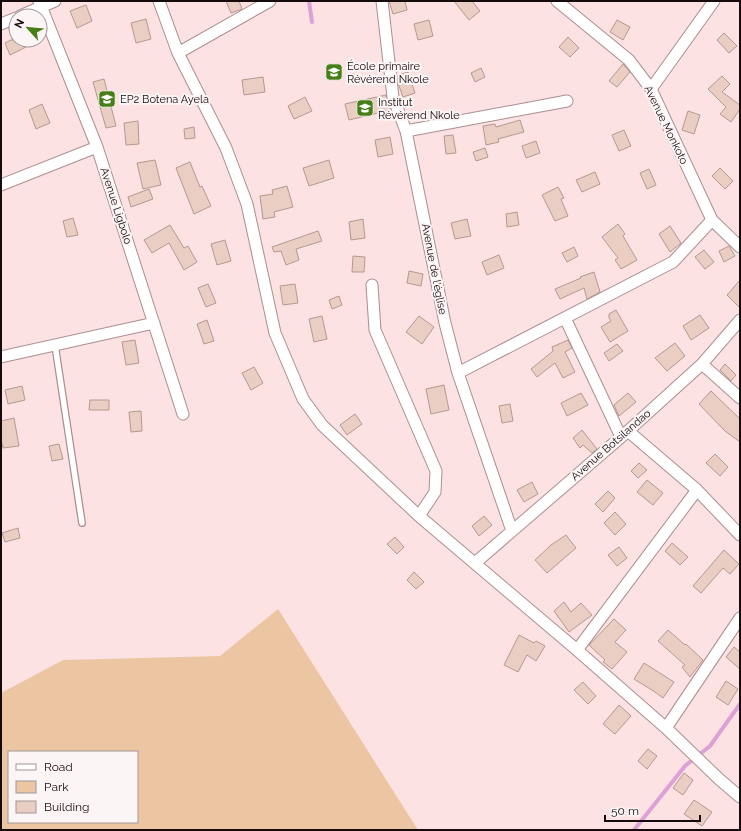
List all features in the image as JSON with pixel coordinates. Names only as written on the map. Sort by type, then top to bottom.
[{"type":"street","points":[[41,4],[55,1]]},
{"type":"street","points":[[159,1],[178,53],[226,148],[247,204],[274,333],[303,398],[322,425],[419,516],[577,650],[666,728],[740,797]]},
{"type":"street","points":[[178,53],[270,1]]},
{"type":"street","name":"Avenue de l'église","points":[[382,1],[393,97],[406,130],[445,323],[458,373],[512,531]]},
{"type":"street","name":"Avenue Monkoto","points":[[558,1],[629,60],[651,89],[712,220],[740,246]]},
{"type":"street","points":[[651,89],[714,1]]},
{"type":"street","name":"Avenue Ligbolo","points":[[41,4],[97,147],[184,414]]},
{"type":"street","points":[[406,130],[567,101]]},
{"type":"street","points":[[1,185],[97,147]]},
{"type":"street","points":[[458,373],[673,262],[712,220]]},
{"type":"street","points":[[372,284],[375,330],[436,471],[435,492],[419,516]]},
{"type":"street","points":[[565,318],[624,434],[697,490],[740,535]]},
{"type":"street","name":"Avenue Botsilandao","points":[[476,563],[702,364],[740,320]]},
{"type":"street","points":[[1,357],[154,323]]},
{"type":"street","points":[[702,364],[740,398]]},
{"type":"street","points":[[577,650],[697,490]]},
{"type":"street","points":[[666,728],[740,618]]},
{"type":"lane","points":[[54,345],[82,523]]},
{"type":"green space","points":[[278,609],[418,830],[1,830],[1,693],[63,660],[220,656]]},
{"type":"building","points":[[226,1],[239,1],[242,9],[231,13]]},
{"type":"building","points":[[389,1],[405,1],[407,10],[393,14]]},
{"type":"building","points":[[454,1],[472,1],[480,11],[469,20]]},
{"type":"building","points":[[86,5],[92,21],[77,28],[70,11]]},
{"type":"building","points":[[146,19],[151,39],[136,43],[131,23]]},
{"type":"building","points":[[429,20],[433,36],[418,40],[414,24]]},
{"type":"building","points":[[617,20],[630,27],[623,40],[610,32]]},
{"type":"building","points":[[724,33],[737,46],[729,53],[717,40]]},
{"type":"building","points":[[568,37],[579,48],[570,57],[559,47]]},
{"type":"building","points":[[8,42],[8,48],[24,48],[10,55],[5,43]]},
{"type":"building","points":[[623,64],[630,72],[617,87],[609,81]]},
{"type":"building","points":[[481,68],[485,77],[475,82],[471,73]]},
{"type":"building","points":[[408,72],[415,93],[403,97],[398,83],[398,75]]},
{"type":"building","points":[[722,76],[730,84],[722,92],[740,105],[740,109],[731,122],[720,114],[726,107],[708,89]]},
{"type":"building","points":[[263,77],[265,92],[244,95],[242,80]]},
{"type":"building","points":[[104,79],[116,126],[106,128],[93,82]]},
{"type":"building","points":[[386,95],[391,110],[349,120],[345,104]]},
{"type":"building","points":[[305,97],[312,111],[294,119],[288,106]]},
{"type":"building","points":[[42,104],[50,123],[36,129],[29,110]]},
{"type":"building","points":[[688,111],[700,115],[694,134],[682,130]]},
{"type":"building","points":[[520,120],[524,132],[498,139],[499,142],[486,145],[483,126],[495,124],[496,127]]},
{"type":"building","points":[[138,121],[139,144],[126,145],[124,123]]},
{"type":"building","points":[[194,127],[195,138],[185,139],[184,129]]},
{"type":"building","points":[[624,130],[631,146],[619,151],[612,135]]},
{"type":"building","points":[[453,135],[456,153],[446,154],[444,136]]},
{"type":"building","points":[[390,137],[393,154],[378,157],[375,140]]},
{"type":"building","points":[[536,141],[540,153],[526,158],[522,146]]},
{"type":"building","points":[[485,148],[488,157],[476,161],[473,152]]},
{"type":"building","points":[[155,160],[161,185],[143,189],[137,163]]},
{"type":"building","points":[[329,160],[334,178],[309,186],[303,168]]},
{"type":"building","points":[[190,162],[200,187],[202,186],[211,206],[194,214],[176,168]]},
{"type":"building","points":[[720,168],[733,181],[725,189],[712,176]]},
{"type":"building","points":[[649,169],[656,185],[647,189],[640,173]]},
{"type":"building","points":[[595,172],[600,184],[582,192],[576,180]]},
{"type":"building","points":[[287,186],[293,207],[274,212],[275,217],[263,219],[260,196],[273,194],[272,190]]},
{"type":"building","points":[[558,187],[564,198],[561,199],[568,216],[555,221],[542,195]]},
{"type":"building","points":[[149,189],[153,199],[131,207],[128,197]]},
{"type":"building","points":[[517,212],[519,225],[507,227],[506,214]]},
{"type":"building","points":[[73,218],[78,235],[67,237],[63,221]]},
{"type":"building","points":[[363,219],[365,238],[351,240],[349,222]]},
{"type":"building","points":[[467,219],[471,236],[455,239],[451,223]]},
{"type":"building","points":[[618,224],[625,234],[623,236],[637,260],[621,269],[615,260],[618,258],[602,237]]},
{"type":"building","points":[[170,225],[184,248],[188,246],[197,262],[184,270],[169,243],[152,253],[144,240]]},
{"type":"building","points":[[670,226],[681,243],[670,252],[659,234]]},
{"type":"building","points":[[318,231],[322,241],[296,249],[299,260],[286,265],[281,251],[274,252],[272,247]]},
{"type":"building","points":[[225,240],[231,261],[217,265],[211,244]]},
{"type":"building","points":[[729,246],[735,256],[724,262],[719,251]]},
{"type":"building","points":[[574,247],[578,256],[567,262],[562,253]]},
{"type":"building","points":[[704,250],[714,262],[705,269],[695,257]]},
{"type":"building","points":[[499,255],[504,268],[487,275],[482,262]]},
{"type":"building","points":[[353,256],[365,257],[364,272],[352,272]]},
{"type":"building","points":[[409,271],[423,274],[421,286],[407,283]]},
{"type":"building","points":[[594,272],[600,292],[587,299],[584,288],[560,299],[555,289]]},
{"type":"building","points":[[740,280],[740,308],[727,295]]},
{"type":"building","points":[[208,284],[216,303],[206,307],[198,288]]},
{"type":"building","points":[[295,284],[298,303],[283,305],[280,286]]},
{"type":"building","points":[[339,296],[342,305],[332,309],[329,300]]},
{"type":"building","points":[[616,310],[628,331],[610,342],[601,327],[611,321],[609,314]]},
{"type":"building","points":[[700,315],[709,328],[691,340],[683,326]]},
{"type":"building","points":[[322,316],[327,339],[314,342],[309,319]]},
{"type":"building","points":[[419,316],[434,327],[422,344],[406,332]]},
{"type":"building","points":[[207,320],[214,341],[204,344],[197,324]]},
{"type":"building","points":[[135,340],[139,363],[126,365],[122,342]]},
{"type":"building","points":[[568,340],[572,348],[565,352],[575,372],[563,378],[555,363],[537,377],[531,369],[553,351],[552,347]]},
{"type":"building","points":[[675,343],[685,356],[667,371],[655,358]]},
{"type":"building","points":[[617,344],[623,351],[609,361],[604,353]]},
{"type":"building","points":[[725,364],[736,375],[731,381],[720,370]]},
{"type":"building","points":[[254,367],[263,383],[251,390],[242,373]]},
{"type":"building","points":[[444,385],[449,410],[431,414],[426,389]]},
{"type":"building","points":[[22,386],[25,400],[8,404],[5,390]]},
{"type":"building","points":[[711,391],[740,419],[740,442],[725,431],[699,404]]},
{"type":"building","points":[[581,393],[588,405],[567,416],[561,403]]},
{"type":"building","points":[[628,393],[636,402],[619,416],[614,405]]},
{"type":"building","points":[[90,400],[109,400],[109,410],[89,410]]},
{"type":"building","points":[[510,404],[513,421],[502,423],[499,406]]},
{"type":"building","points":[[141,411],[142,431],[131,432],[129,412]]},
{"type":"building","points":[[355,414],[362,424],[347,435],[340,425]]},
{"type":"building","points":[[14,418],[19,446],[3,448],[1,439],[1,421]]},
{"type":"building","points":[[582,430],[597,449],[592,453],[583,445],[580,448],[573,438]]},
{"type":"building","points":[[59,444],[63,459],[52,461],[49,446]]},
{"type":"building","points":[[715,454],[728,467],[720,476],[706,463]]},
{"type":"building","points":[[639,463],[647,470],[638,478],[631,471]]},
{"type":"building","points":[[647,480],[663,493],[653,505],[637,492]]},
{"type":"building","points":[[532,482],[538,494],[524,502],[517,490]]},
{"type":"building","points":[[608,491],[615,498],[603,512],[595,504]]},
{"type":"building","points":[[615,512],[626,524],[615,535],[604,523]]},
{"type":"building","points":[[484,516],[492,525],[479,536],[472,526]]},
{"type":"building","points":[[18,528],[20,538],[5,542],[2,533]]},
{"type":"building","points":[[566,535],[576,548],[547,573],[535,560],[551,545]]},
{"type":"building","points":[[395,537],[404,547],[397,554],[387,544]]},
{"type":"building","points":[[672,543],[688,557],[680,565],[665,551]]},
{"type":"building","points":[[619,547],[627,558],[617,566],[608,555]]},
{"type":"building","points":[[724,550],[739,564],[730,574],[723,568],[701,593],[693,586]]},
{"type":"building","points":[[414,572],[424,582],[416,589],[407,580]]},
{"type":"building","points":[[564,602],[571,612],[581,603],[592,615],[569,632],[554,611]]},
{"type":"building","points":[[614,619],[626,630],[615,642],[627,652],[612,669],[603,662],[605,660],[589,645]]},
{"type":"building","points":[[668,630],[703,660],[690,677],[682,667],[685,665],[658,641]]},
{"type":"building","points":[[519,635],[534,643],[536,641],[545,646],[536,661],[527,655],[518,672],[504,665]]},
{"type":"building","points":[[734,647],[740,652],[740,669],[726,657]]},
{"type":"building","points":[[644,663],[674,682],[663,698],[634,679]]},
{"type":"building","points":[[726,681],[738,689],[728,705],[716,697]]},
{"type":"building","points":[[583,682],[596,696],[588,704],[574,690]]},
{"type":"building","points":[[619,705],[631,716],[615,734],[603,724]]},
{"type":"building","points":[[648,749],[657,756],[647,769],[638,761]]},
{"type":"building","points":[[684,773],[693,780],[683,795],[673,788]]},
{"type":"building","points":[[694,800],[712,812],[702,826],[684,814]]},
{"type":"waterway","points":[[309,1],[312,22]]},
{"type":"waterway","points":[[634,830],[685,766],[710,746],[740,704]]},
{"type":"place","name":"École primaire Révérend Nkole","points":[[334,72]]},
{"type":"place","name":"EP2 Botena Ayela","points":[[107,99]]},
{"type":"place","name":"Institut Révérend Nkole","points":[[365,108]]}]
